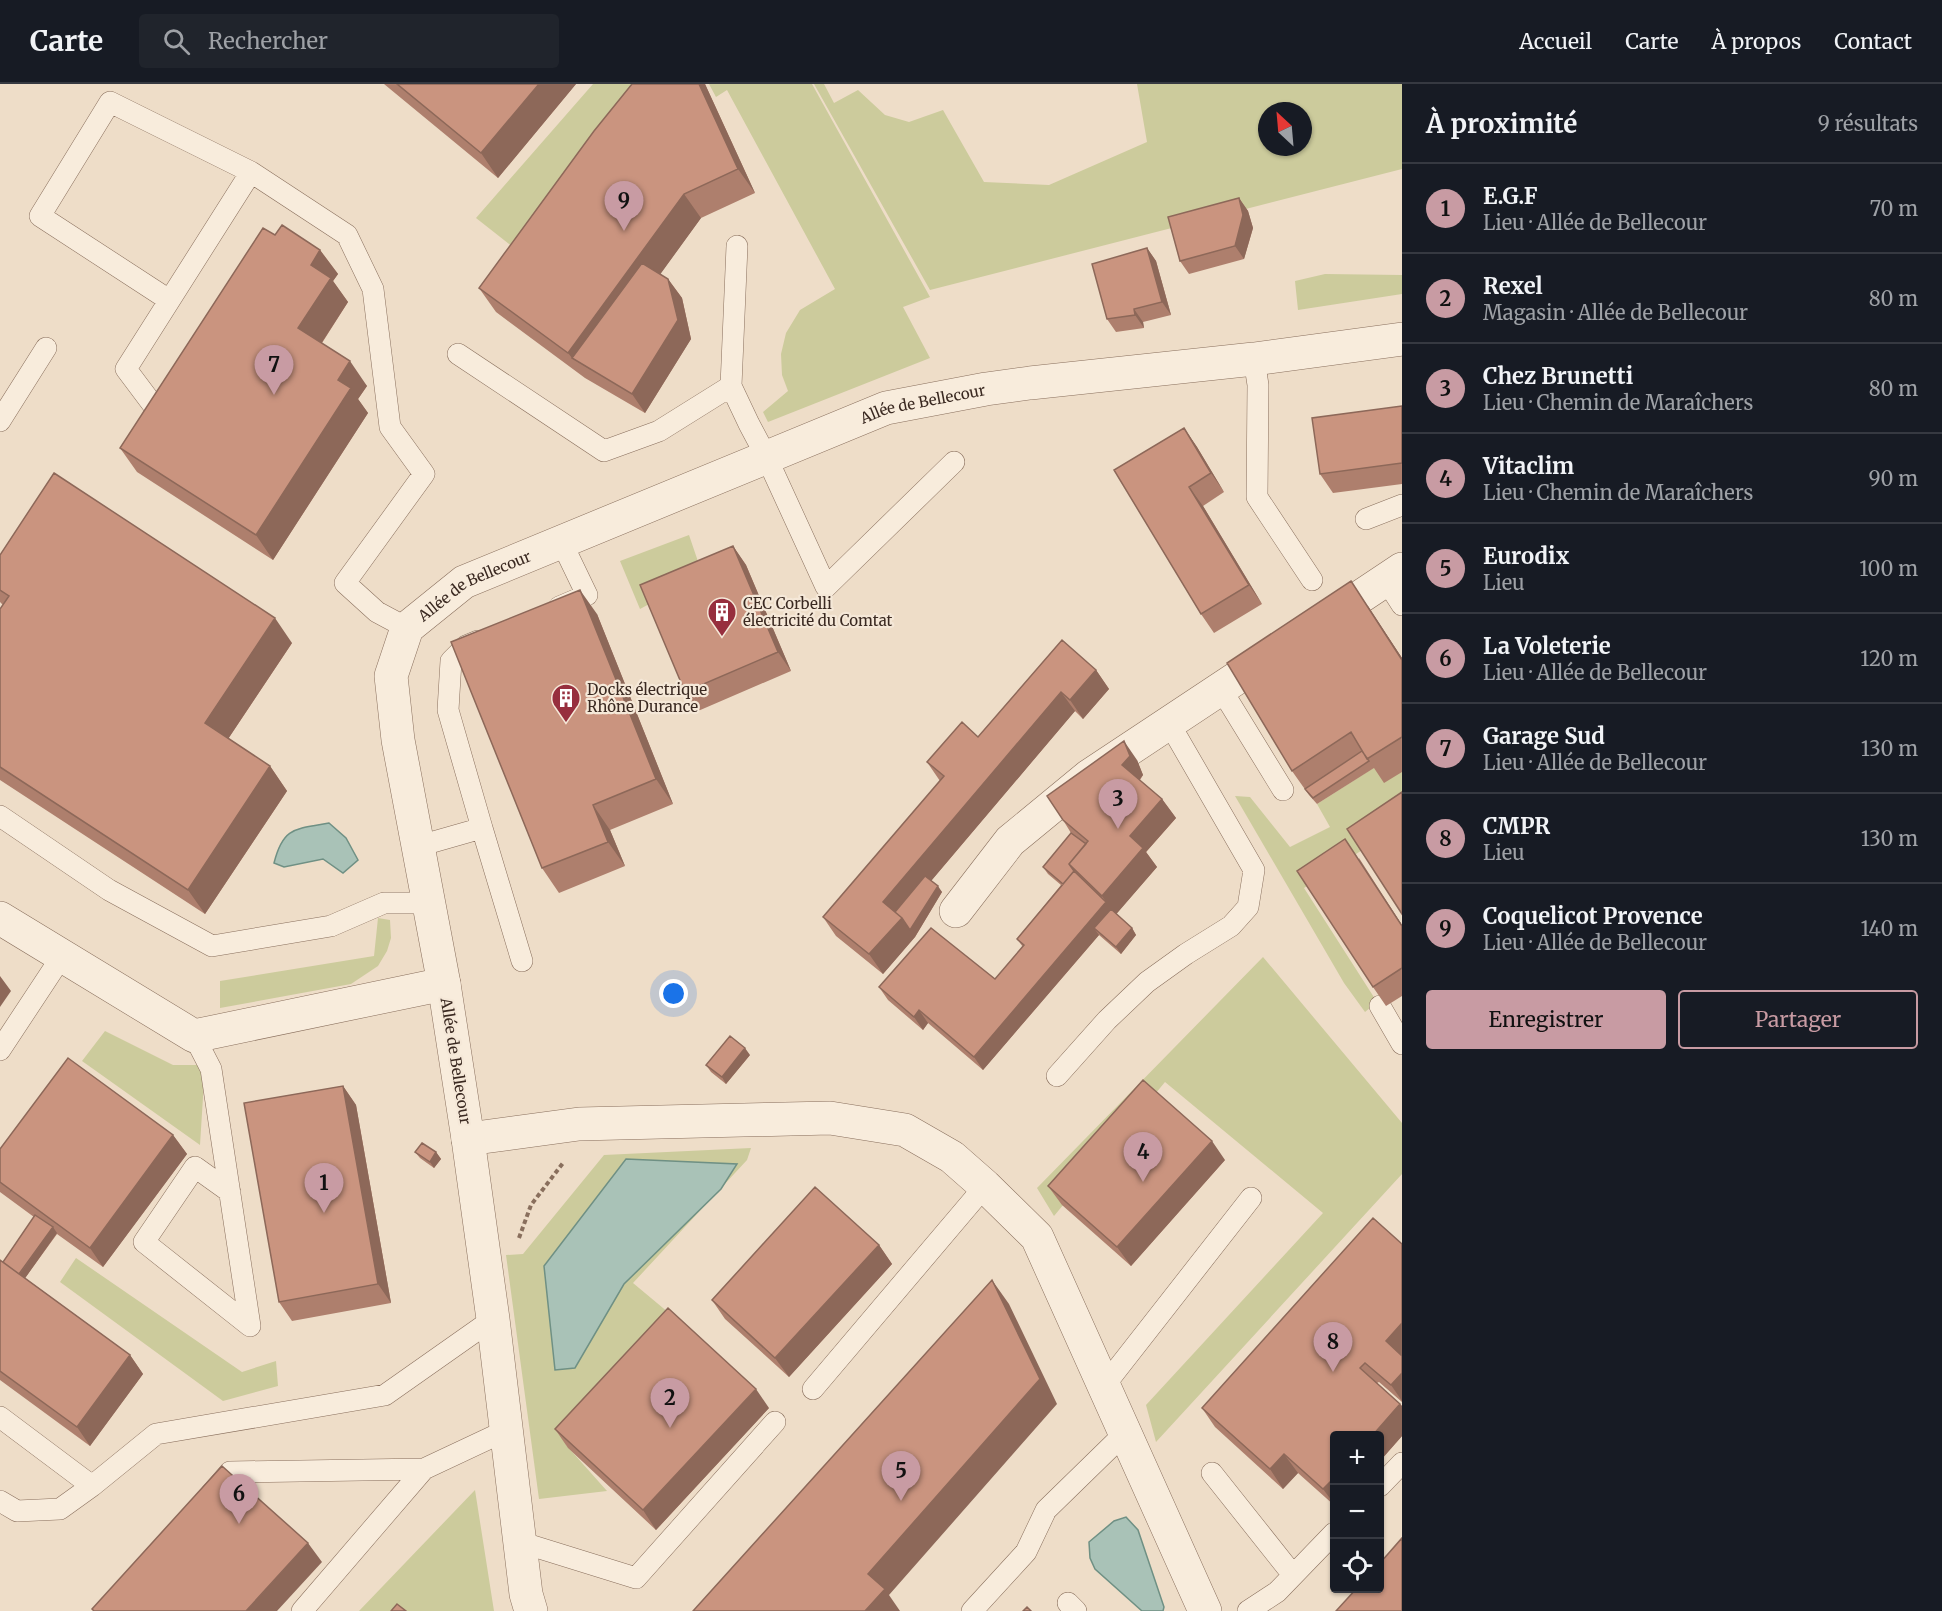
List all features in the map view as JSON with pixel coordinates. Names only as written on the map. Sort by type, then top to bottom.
[{"type":"street","name":"Allée de Bellecour","points":[[531,1611],[526,1594],[493,1318],[468,1139],[444,984],[398,740],[391,676],[407,628],[464,582],[886,408],[1030,383],[1254,359],[1402,339]]},
{"type":"street","points":[[956,911],[1010,841],[1089,776],[1221,689],[1397,585]]},
{"type":"street","points":[[0,918],[194,1036],[444,984]]},
{"type":"street","points":[[468,1139],[579,1124],[830,1118],[905,1130],[952,1157],[1036,1237],[1205,1611]]},
{"type":"lane","points":[[170,300],[40,216],[110,102],[251,172],[347,235],[373,289],[390,427],[424,474],[345,583],[377,612],[407,628]]},
{"type":"lane","points":[[159,413],[126,369],[251,172]]},
{"type":"lane","points":[[737,246],[731,386],[826,587],[954,462]]},
{"type":"lane","points":[[0,421],[46,348]]},
{"type":"lane","points":[[458,354],[604,451],[659,431],[731,386]]},
{"type":"lane","points":[[1254,359],[1258,385],[1257,497],[1312,580]]},
{"type":"lane","points":[[1366,519],[1402,505]]},
{"type":"lane","points":[[543,614],[586,595],[561,541]]},
{"type":"lane","points":[[499,632],[466,646],[451,661],[448,710],[522,961]]},
{"type":"lane","points":[[1221,689],[1283,790]]},
{"type":"lane","points":[[1057,1076],[1107,1020],[1146,982],[1231,926],[1248,907],[1254,870],[1169,723]]},
{"type":"lane","points":[[0,816],[109,890],[212,946],[331,926],[384,903],[429,903]]},
{"type":"lane","points":[[418,846],[482,828]]},
{"type":"lane","points":[[0,1050],[62,956]]},
{"type":"lane","points":[[1380,1006],[1402,1044]]},
{"type":"lane","points":[[194,1036],[211,1069],[230,1192],[247,1304],[250,1326],[144,1242],[195,1167],[230,1192]]},
{"type":"lane","points":[[813,1389],[985,1186]]},
{"type":"lane","points":[[1104,1386],[1251,1198]]},
{"type":"lane","points":[[0,1501],[17,1511],[60,1509],[156,1434],[385,1395],[493,1318]]},
{"type":"lane","points":[[0,1417],[92,1486]]},
{"type":"lane","points":[[520,1542],[636,1578],[776,1422]]},
{"type":"lane","points":[[302,1611],[424,1469],[507,1430]]},
{"type":"lane","points":[[972,1611],[1026,1552],[1046,1510],[1126,1432]]},
{"type":"lane","points":[[1381,1485],[1402,1463]]},
{"type":"lane","points":[[200,1506],[230,1472],[424,1469]]},
{"type":"lane","points":[[1212,1473],[1293,1575]]},
{"type":"lane","points":[[1248,1611],[1277,1592],[1330,1538]]},
{"type":"green space","points":[[593,84],[667,84],[518,251],[476,218]]},
{"type":"green space","points":[[709,84],[812,84],[930,297],[903,307],[930,358],[768,422],[763,412],[788,391],[782,375],[781,354],[786,333],[800,310],[835,289],[727,90],[716,97]]},
{"type":"green space","points":[[814,84],[824,84],[834,103],[858,90],[885,115],[909,122],[943,110],[984,182],[1049,185],[1147,142],[1137,84],[1402,84],[1402,169],[930,290]]},
{"type":"green space","points":[[1325,274],[1402,275],[1402,294],[1298,310],[1295,281]]},
{"type":"green space","points":[[689,535],[705,582],[640,609],[620,561]]},
{"type":"green space","points":[[1375,767],[1402,772],[1402,824],[1304,888],[1377,1002],[1365,1012],[1344,983],[1235,796],[1250,797],[1290,847],[1330,827],[1317,804]]},
{"type":"green space","points":[[378,918],[390,920],[391,938],[387,951],[378,966],[351,984],[220,1008],[220,981],[374,956]]},
{"type":"green space","points":[[1263,957],[1402,1123],[1402,1174],[1156,1442],[1146,1405],[1323,1213],[1165,1082],[1054,1216],[1037,1188]]},
{"type":"green space","points":[[105,1031],[173,1065],[205,1065],[200,1145],[82,1061]]},
{"type":"green space","points":[[751,1148],[747,1160],[633,1283],[681,1323],[566,1445],[607,1491],[539,1499],[506,1255],[523,1254],[604,1155]]},
{"type":"green space","points":[[76,1258],[242,1372],[276,1361],[278,1386],[223,1401],[60,1282]]},
{"type":"green space","points":[[475,1490],[494,1611],[359,1611]]},
{"type":"shaded area","points":[[329,823],[346,838],[358,860],[343,873],[323,859],[284,867],[274,863],[286,836],[299,829]]},
{"type":"shaded area","points":[[626,1159],[737,1164],[721,1189],[624,1284],[575,1368],[555,1370],[544,1266]]},
{"type":"shaded area","points":[[1126,1517],[1138,1530],[1164,1607],[1163,1611],[1142,1611],[1095,1569],[1090,1558],[1089,1542],[1114,1521]]},
{"type":"building","points":[[397,84],[539,84],[481,153]]},
{"type":"building","points":[[632,84],[699,84],[738,169],[684,194],[568,353],[479,288],[594,131]]},
{"type":"building","points":[[1239,198],[1243,215],[1235,246],[1180,261],[1168,217]]},
{"type":"building","points":[[282,225],[320,250],[311,265],[331,278],[298,328],[350,361],[338,380],[351,388],[256,535],[120,448],[263,228],[275,235]]},
{"type":"building","points":[[1147,248],[1162,302],[1134,309],[1135,315],[1107,319],[1092,264]]},
{"type":"building","points":[[642,263],[668,279],[678,320],[632,394],[572,358]]},
{"type":"building","points":[[1402,406],[1402,463],[1320,474],[1312,418]]},
{"type":"building","points":[[1184,428],[1211,473],[1189,487],[1249,585],[1201,614],[1114,470]]},
{"type":"building","points":[[54,473],[275,618],[205,723],[270,766],[188,890],[0,767],[0,609],[9,596],[0,590],[0,555]]},
{"type":"building","name":"CEC Corbelli électricité du Comtat","points":[[733,546],[778,652],[685,692],[640,585]]},
{"type":"building","points":[[1351,581],[1402,660],[1402,737],[1367,759],[1351,732],[1292,771],[1227,663]]},
{"type":"building","name":"Docks électrique Rhône Durance","points":[[580,590],[656,779],[593,805],[608,842],[542,868],[451,642]]},
{"type":"building","points":[[1062,640],[1096,670],[1070,700],[1061,692],[883,902],[902,918],[869,954],[823,917],[944,776],[927,762],[962,722],[978,737]]},
{"type":"building","points":[[1124,741],[1130,756],[1122,765],[1162,799],[1130,836],[1143,848],[1102,896],[1069,864],[1088,841],[1063,820],[1047,796]]},
{"type":"building","points":[[1362,751],[1369,761],[1313,798],[1305,789]]},
{"type":"building","points":[[1402,792],[1402,914],[1347,829]]},
{"type":"building","points":[[1071,833],[1086,844],[1069,864],[1074,871],[1063,884],[1043,867]]},
{"type":"building","points":[[1345,839],[1402,926],[1402,968],[1373,987],[1297,871]]},
{"type":"building","points":[[1074,871],[1106,902],[974,1057],[919,1010],[914,1017],[879,987],[931,928],[995,979],[1024,945],[1017,939]]},
{"type":"building","points":[[925,876],[938,886],[910,930],[895,912]]},
{"type":"building","points":[[1111,909],[1132,928],[1116,947],[1094,928]]},
{"type":"building","points":[[730,1036],[745,1048],[722,1077],[706,1065]]},
{"type":"building","points":[[68,1058],[173,1135],[90,1248],[0,1182],[0,1149]]},
{"type":"building","points":[[1143,1080],[1212,1141],[1117,1247],[1048,1186]]},
{"type":"building","points":[[343,1086],[378,1284],[279,1302],[244,1103]]},
{"type":"building","points":[[422,1143],[436,1152],[430,1162],[415,1152]]},
{"type":"building","points":[[815,1187],[879,1245],[775,1358],[712,1300]]},
{"type":"building","points":[[35,1215],[53,1227],[19,1274],[3,1262]]},
{"type":"building","points":[[1373,1218],[1402,1244],[1402,1323],[1386,1341],[1402,1356],[1402,1373],[1391,1385],[1365,1363],[1360,1368],[1400,1404],[1376,1431],[1330,1431],[1330,1482],[1323,1489],[1284,1454],[1270,1469],[1202,1408]]},
{"type":"building","points":[[0,1260],[130,1355],[77,1427],[0,1371]]},
{"type":"building","points":[[992,1280],[1040,1379],[868,1574],[885,1589],[865,1611],[693,1611]]},
{"type":"building","points":[[668,1308],[756,1389],[643,1510],[555,1429]]},
{"type":"building","points":[[222,1466],[308,1543],[246,1611],[94,1611],[92,1609]]},
{"type":"building","points":[[1402,1538],[1402,1611],[1336,1611],[1352,1593],[1384,1593],[1384,1558]]},
{"type":"building","points":[[397,1604],[406,1611],[391,1611]]},
{"type":"place","name":"Coquelicot Provence","points":[[624,231]]},
{"type":"place","name":"Garage Sud","points":[[274,395]]},
{"type":"place","name":"CEC Corbelli électricité du Comtat","points":[[722,638]]},
{"type":"place","name":"Docks électrique Rhône Durance","points":[[566,724]]},
{"type":"place","name":"Chez Brunetti","points":[[1118,829]]},
{"type":"place","name":"Vitaclim","points":[[1143,1182]]},
{"type":"place","name":"E.G.F","points":[[324,1213]]},
{"type":"place","name":"CMPR","points":[[1333,1372]]},
{"type":"place","name":"Rexel","points":[[670,1428]]},
{"type":"place","name":"Eurodix","points":[[901,1501]]},
{"type":"place","name":"La Voleterie","points":[[239,1524]]}]
